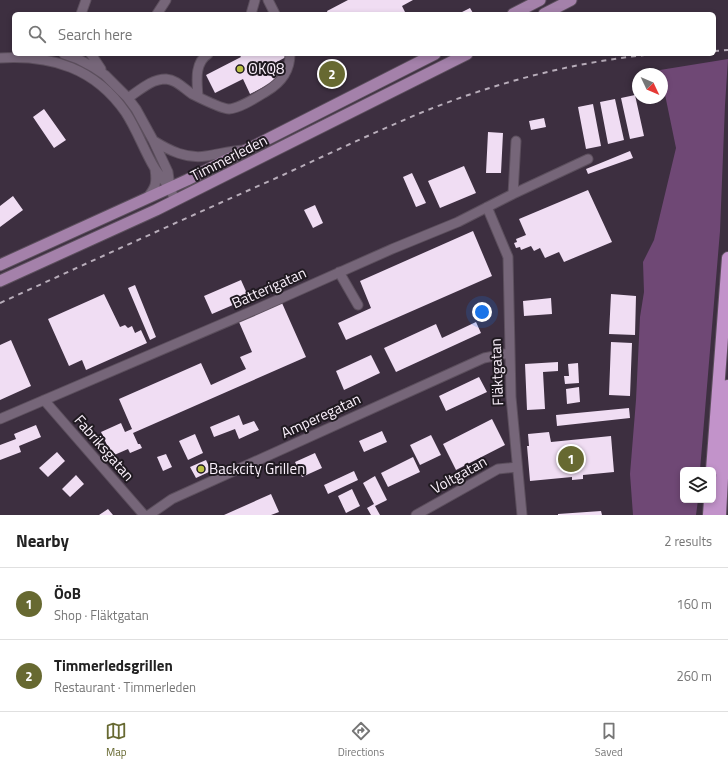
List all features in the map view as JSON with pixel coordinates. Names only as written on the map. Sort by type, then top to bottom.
[{"type":"highway","points":[[712,467],[728,258]]},
{"type":"highway","points":[[720,515],[728,366]]},
{"type":"highway","points":[[709,515],[710,503]]},
{"type":"main road","points":[[517,12],[540,0]]},
{"type":"main road","points":[[548,12],[571,0]]},
{"type":"main road","name":"Timmerleden","points":[[0,265],[170,188],[431,56]]},
{"type":"main road","name":"Timmerleden","points":[[0,281],[175,201],[463,56]]},
{"type":"street","points":[[158,12],[166,0]]},
{"type":"street","points":[[252,12],[255,0]]},
{"type":"street","points":[[268,0],[274,12]]},
{"type":"street","points":[[0,57],[12,53]]},
{"type":"street","points":[[92,56],[105,75],[128,98],[136,109],[168,172],[170,188],[175,201]]},
{"type":"street","points":[[198,96],[197,75],[202,58],[205,56]]},
{"type":"street","points":[[128,98],[158,79],[168,80],[178,83],[198,96],[228,109],[246,103],[270,89],[283,79],[288,69],[290,56]]},
{"type":"street","points":[[0,57],[44,59],[66,57],[85,62],[105,75]]},
{"type":"street","points":[[66,57],[114,98],[126,113],[155,168],[170,188]]},
{"type":"street","points":[[153,140],[170,151],[188,156],[205,157],[230,151],[246,150]]},
{"type":"street","points":[[513,194],[516,141]]},
{"type":"street","name":"Batterigatan","points":[[0,420],[339,272],[458,222],[486,207],[588,159]]},
{"type":"street","points":[[146,199],[154,190],[157,180],[155,168]]},
{"type":"street","name":"Fläktgatan","points":[[486,207],[508,257],[511,397],[522,515]]},
{"type":"street","points":[[339,272],[358,305]]},
{"type":"street","name":"Amperegatan","points":[[149,515],[172,499],[336,424],[484,358],[510,352]]},
{"type":"street","name":"Fabriksgatan","points":[[44,400],[144,515]]},
{"type":"street","name":"Voltgatan","points":[[416,515],[498,469],[517,467]]},
{"type":"shaded area","points":[[728,59],[720,231],[700,467],[680,467],[680,503],[698,503],[696,515],[633,515],[630,474],[636,400],[640,317],[644,292],[643,262],[654,240],[676,148],[667,104],[668,69]]},
{"type":"building","points":[[348,0],[413,0],[402,6],[405,12],[327,11]]},
{"type":"building","points":[[470,8],[472,12],[462,12]]},
{"type":"building","name":"OKQ8","points":[[240,56],[286,56],[273,64],[281,78],[250,94],[243,79],[215,93],[206,75],[241,57]]},
{"type":"building","points":[[632,96],[632,104],[637,104],[644,136],[630,139],[621,98]]},
{"type":"building","points":[[615,99],[624,140],[608,144],[600,102]]},
{"type":"building","points":[[593,104],[601,146],[586,149],[578,107]]},
{"type":"building","points":[[44,109],[66,140],[54,148],[33,117]]},
{"type":"building","points":[[544,118],[546,127],[531,130],[529,121]]},
{"type":"building","points":[[488,132],[503,133],[501,173],[486,173]]},
{"type":"building","points":[[630,151],[633,158],[588,174],[586,169]]},
{"type":"building","points":[[464,166],[476,193],[440,208],[428,181]]},
{"type":"building","points":[[412,173],[426,203],[416,207],[403,177]]},
{"type":"building","points":[[588,190],[612,242],[564,262],[559,252],[545,258],[540,248],[534,251],[531,246],[521,250],[520,247],[516,248],[514,243],[517,242],[516,239],[526,235],[519,219]]},
{"type":"building","points":[[13,196],[23,210],[0,227],[0,206]]},
{"type":"building","points":[[315,205],[323,223],[313,228],[304,210]]},
{"type":"building","points":[[473,231],[492,276],[346,340],[338,323],[371,308],[360,281]]},
{"type":"building","points":[[241,280],[249,298],[212,314],[204,296]]},
{"type":"building","points":[[135,285],[156,337],[150,340],[128,288]]},
{"type":"building","points":[[104,294],[120,327],[125,325],[128,328],[132,326],[135,333],[141,330],[147,343],[86,370],[82,360],[69,366],[48,319]]},
{"type":"building","points":[[611,294],[636,296],[635,335],[609,334]]},
{"type":"building","points":[[551,298],[552,314],[524,316],[523,301]]},
{"type":"building","points":[[282,303],[306,357],[133,433],[138,444],[140,444],[142,448],[130,453],[128,449],[112,456],[101,432],[121,423],[125,432],[132,429],[119,399],[201,363],[211,385],[246,369],[240,357],[252,352],[239,322]]},
{"type":"building","points":[[476,322],[481,333],[396,372],[384,348],[436,324],[442,338]]},
{"type":"building","points":[[11,340],[31,386],[0,400],[0,345]]},
{"type":"building","points":[[611,342],[632,343],[630,396],[609,395]]},
{"type":"building","points":[[371,355],[380,373],[344,390],[336,371]]},
{"type":"building","points":[[558,362],[558,371],[543,372],[545,409],[527,410],[525,364]]},
{"type":"building","points":[[578,363],[579,383],[565,384],[564,376],[569,376],[568,364]]},
{"type":"building","points":[[479,377],[487,392],[446,411],[439,396]]},
{"type":"building","points":[[579,387],[580,402],[567,404],[566,389]]},
{"type":"building","points":[[629,408],[630,418],[557,426],[556,415]]},
{"type":"building","points":[[239,415],[243,425],[254,421],[259,430],[239,439],[235,429],[214,437],[210,427]]},
{"type":"building","points":[[492,419],[505,445],[456,470],[443,444]]},
{"type":"building","points":[[36,425],[41,437],[19,446],[21,452],[0,460],[0,445],[16,439],[14,434]]},
{"type":"building","points":[[382,431],[387,442],[364,452],[359,441]]},
{"type":"building","points":[[549,432],[551,442],[611,436],[614,472],[583,475],[583,479],[572,480],[572,477],[530,481],[527,446],[529,446],[528,434]]},
{"type":"building","points":[[195,434],[203,453],[188,460],[179,441]]},
{"type":"building","points":[[431,435],[441,455],[420,465],[410,445]]},
{"type":"building","points":[[57,452],[65,461],[48,477],[39,468]]},
{"type":"building","points":[[315,453],[322,468],[302,477],[295,462]]},
{"type":"building","points":[[166,454],[172,467],[163,471],[157,457]]},
{"type":"building","points":[[413,457],[420,472],[388,487],[381,473]]},
{"type":"building","name":"Backcity Grillen","points":[[206,460],[211,471],[196,478],[190,467]]},
{"type":"building","points":[[354,471],[358,480],[328,494],[324,485]]},
{"type":"building","points":[[76,475],[84,484],[70,497],[62,489]]},
{"type":"building","points":[[375,476],[387,500],[375,506],[380,515],[371,515],[367,508],[374,504],[363,483]]},
{"type":"building","points":[[352,489],[360,506],[346,513],[338,496]]},
{"type":"building","points":[[271,494],[279,512],[271,515],[224,515]]},
{"type":"building","points":[[108,509],[113,515],[99,515]]},
{"type":"building","points":[[601,511],[602,515],[558,515],[558,514]]},
{"type":"railway","points":[[716,51],[728,50]]},
{"type":"railway","points":[[0,303],[367,136],[446,103],[534,75],[594,62],[639,56]]},
{"type":"place","name":"OKQ8","points":[[240,69]]},
{"type":"place","name":"Timmerledsgrillen","points":[[332,74]]},
{"type":"place","name":"ÖoB","points":[[571,459]]},
{"type":"place","name":"Backcity Grillen","points":[[201,469]]}]
